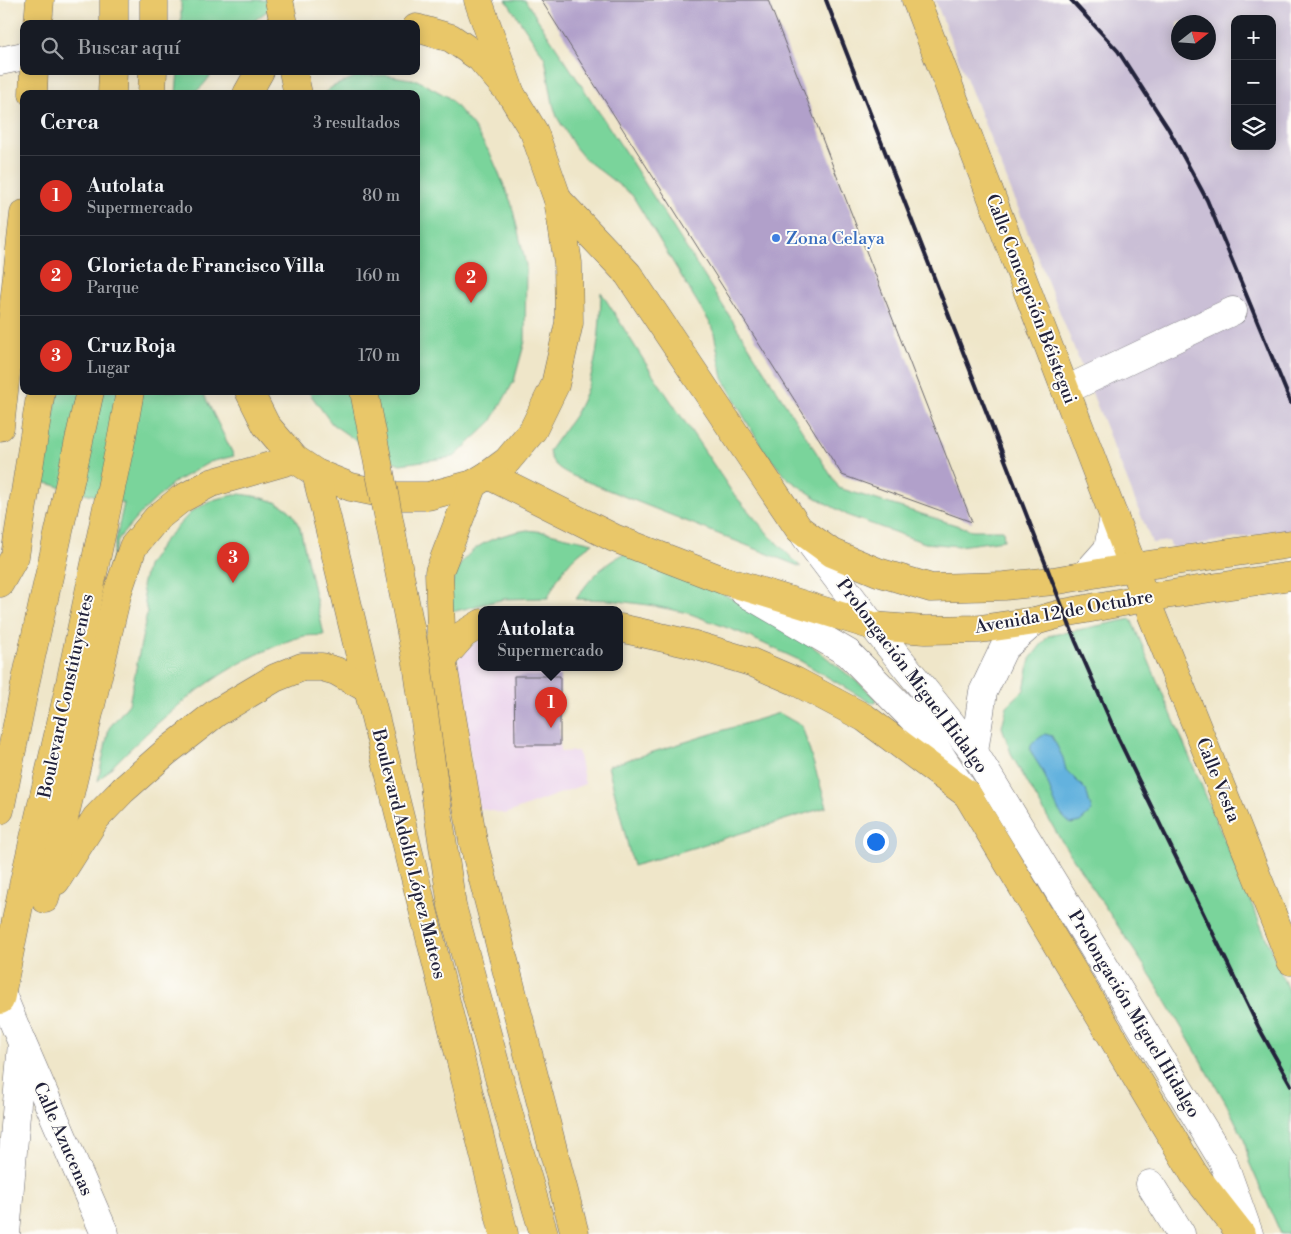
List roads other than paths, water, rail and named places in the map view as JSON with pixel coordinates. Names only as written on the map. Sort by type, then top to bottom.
[{"type":"main road","points":[[38,20],[40,0]]},
{"type":"main road","points":[[279,0],[283,20]]},
{"type":"main road","points":[[478,0],[511,94]]},
{"type":"main road","name":"Calle Concepción Béistegui","points":[[916,0],[1145,598]]},
{"type":"main road","points":[[251,395],[266,425],[306,466],[351,487],[395,496],[428,496],[480,480],[507,461],[533,430],[555,385],[569,323],[568,263],[558,200],[534,132],[511,94],[480,58],[451,38],[420,29]]},
{"type":"main road","points":[[33,90],[34,75]]},
{"type":"main road","points":[[112,90],[113,75]]},
{"type":"main road","points":[[152,90],[153,75]]},
{"type":"main road","points":[[249,90],[258,75]]},
{"type":"main road","points":[[294,75],[297,90]]},
{"type":"main road","name":"Prolongación Miguel Hidalgo","points":[[558,200],[628,274],[799,528]]},
{"type":"main road","points":[[0,427],[20,250]]},
{"type":"main road","points":[[0,583],[15,556],[40,395]]},
{"type":"main road","points":[[0,810],[26,680],[89,395]]},
{"type":"main road","name":"Boulevard Constituyentes","points":[[0,996],[81,629],[129,395]]},
{"type":"main road","points":[[365,395],[417,663],[452,906],[512,1129],[544,1234]]},
{"type":"main road","points":[[44,899],[118,591],[133,547],[157,518],[181,499],[212,483],[306,466]]},
{"type":"main road","name":"Boulevard Adolfo López Mateos","points":[[306,466],[368,689],[504,1234]]},
{"type":"main road","points":[[480,480],[454,530],[439,572],[442,659],[473,840],[575,1234]]},
{"type":"main road","name":"Prolongación Miguel Hidalgo","points":[[480,480],[614,538],[723,580]]},
{"type":"main road","name":"Avenida 12 de Octubre","points":[[799,528],[832,553],[878,572],[931,588],[1004,586],[1084,576],[1291,544]]},
{"type":"main road","name":"Avenida 12 de Octubre","points":[[723,580],[873,626],[925,630],[980,630],[1035,621],[1064,613],[1145,598],[1291,576]]},
{"type":"main road","name":"Calle Vesta","points":[[1145,598],[1291,961]]},
{"type":"main road","points":[[442,659],[464,634],[478,625]]},
{"type":"main road","points":[[623,629],[692,644],[751,662],[795,681],[865,718],[967,794]]},
{"type":"main road","points":[[0,996],[44,899],[96,818],[130,783],[165,753],[216,713],[275,678],[302,667],[322,667],[336,672],[368,689]]},
{"type":"main road","name":"Prolongación Miguel Hidalgo","points":[[967,794],[1194,1174],[1241,1234]]},
{"type":"street","points":[[0,61],[20,57]]},
{"type":"street","points":[[1066,390],[1233,311]]},
{"type":"street","points":[[1084,576],[1108,549],[1114,516]]},
{"type":"street","name":"Prolongación Miguel Hidalgo","points":[[799,528],[873,626],[974,752],[1223,1161],[1249,1234]]},
{"type":"street","name":"Prolongación Miguel Hidalgo","points":[[723,580],[848,653],[924,730],[967,794]]},
{"type":"street","points":[[974,752],[984,692],[1004,648],[1035,621]]},
{"type":"street","name":"Calle Azucenas","points":[[0,996],[105,1234]]},
{"type":"street","points":[[6,1234],[22,1043]]},
{"type":"street","points":[[1150,1184],[1181,1234]]},
{"type":"water","points":[[1045,734],[1052,736],[1063,758],[1066,770],[1086,790],[1092,811],[1080,822],[1071,824],[1060,813],[1042,770],[1030,750],[1032,743]]},
{"type":"railway","points":[[826,0],[1076,642],[1118,738],[1259,1028],[1291,1085]]},
{"type":"railway","points":[[1071,0],[1118,51],[1168,128],[1207,200],[1291,403]]},
{"type":"place","name":"Zona Celaya","points":[[776,238]]},
{"type":"place","name":"Glorieta de Francisco Villa","points":[[471,303]]},
{"type":"place","name":"Cruz Roja","points":[[233,583]]},
{"type":"place","name":"Autolata","points":[[551,728]]}]
